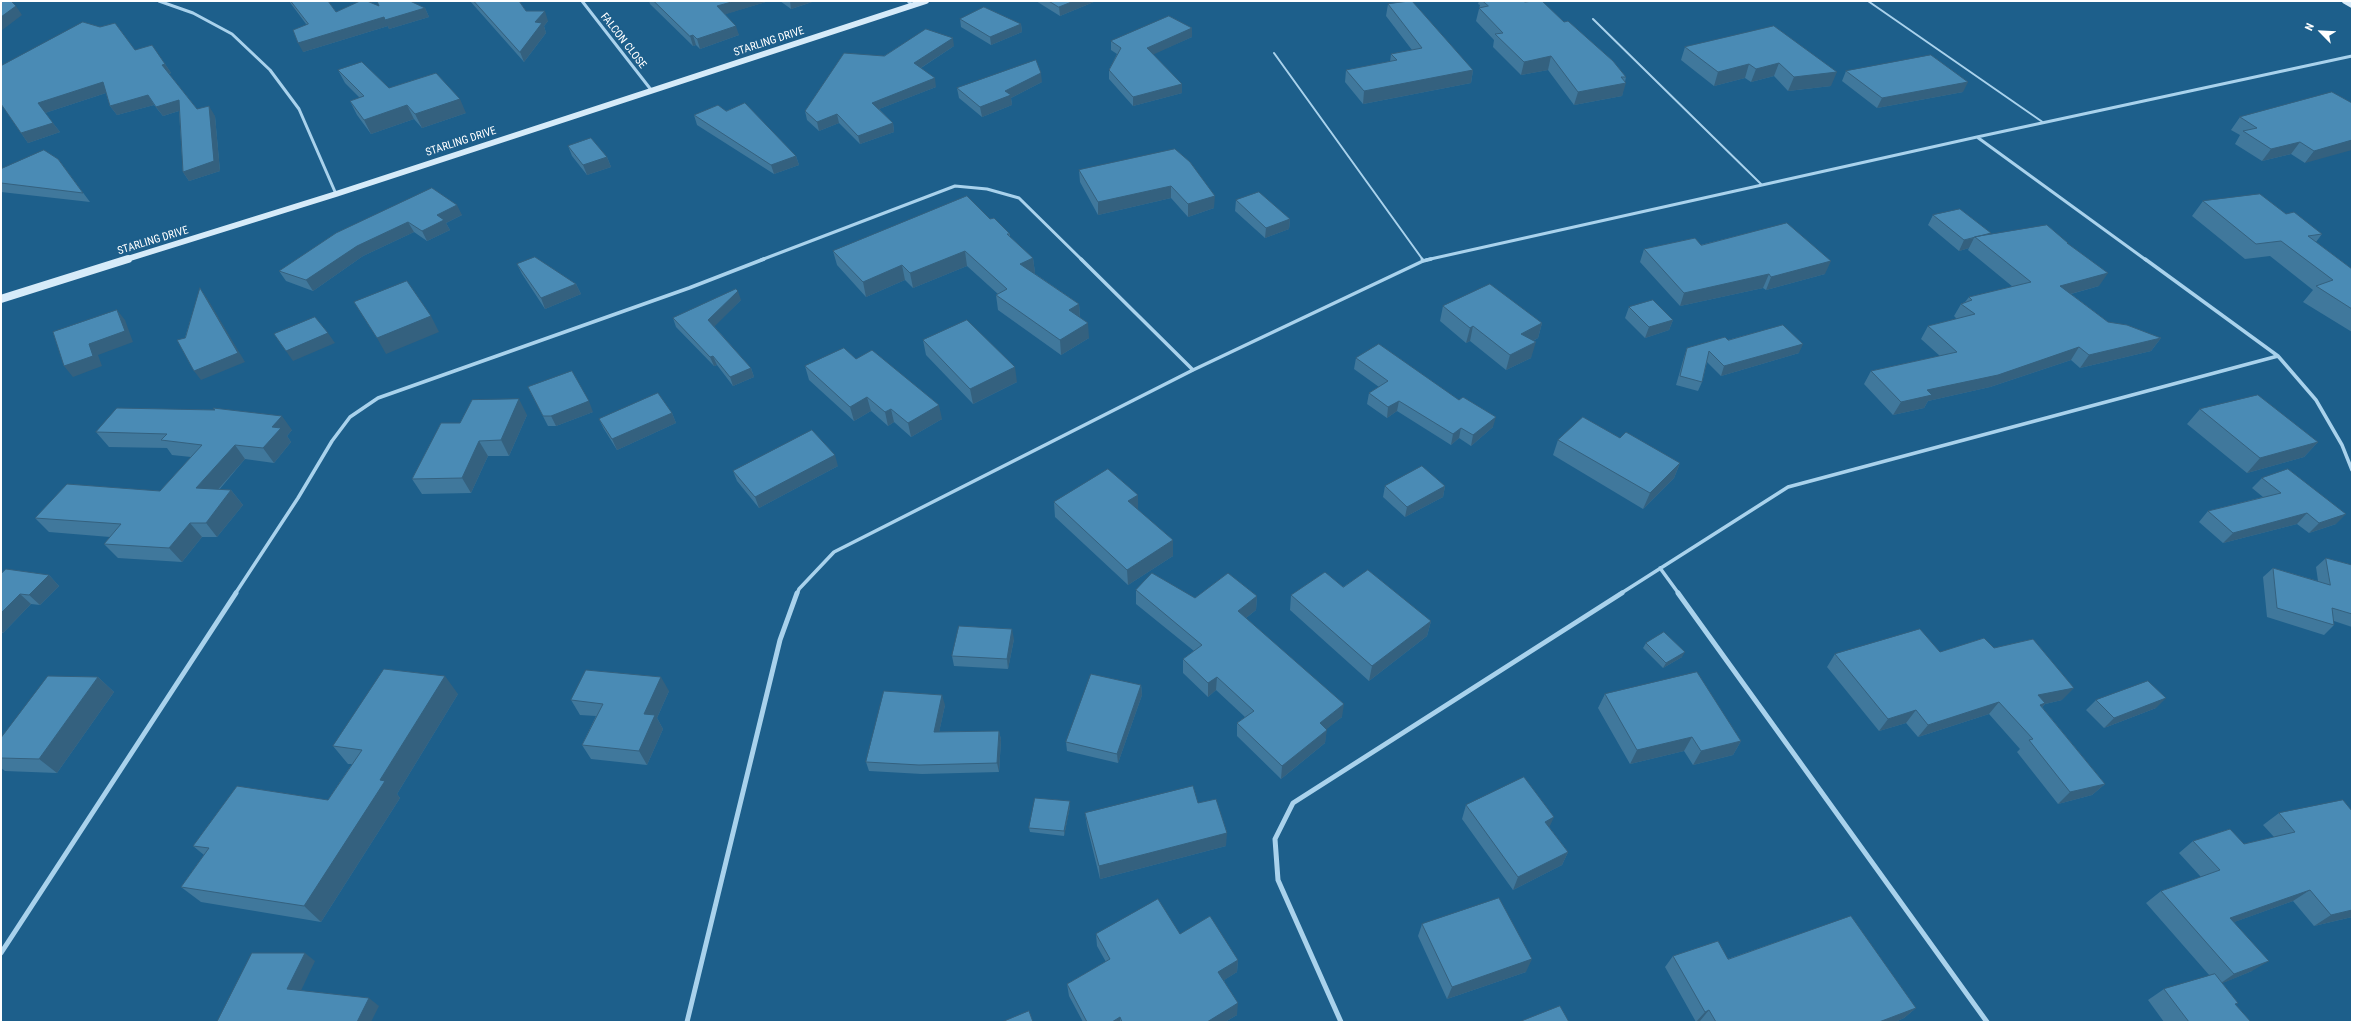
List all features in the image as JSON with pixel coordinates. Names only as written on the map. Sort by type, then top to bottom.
[{"type":"street","points":[[159,1],[194,13],[232,34],[270,70],[299,109],[336,194]]},
{"type":"street","name":"FALCON CLOSE","points":[[582,1],[652,91]]},
{"type":"street","points":[[908,1],[914,6]]},
{"type":"street","name":"STARLING DRIVE","points":[[1,299],[336,194],[926,1]]},
{"type":"street","points":[[2345,1],[2352,4]]},
{"type":"street","points":[[687,1022],[780,640],[799,589],[834,552],[1193,370],[1423,262],[1761,184],[2352,56]]},
{"type":"street","points":[[1977,137],[2278,356],[2316,400],[2342,445],[2352,470]]},
{"type":"street","points":[[1,953],[298,498],[332,441],[350,417],[378,398],[689,288],[954,186],[982,187],[999,190],[1019,198],[1193,370]]},
{"type":"street","points":[[1341,1022],[1278,880],[1275,839],[1293,803],[1788,487],[2278,356]]},
{"type":"street","points":[[1660,568],[1987,1022]]},
{"type":"lane","points":[[1868,1],[2044,123]]},
{"type":"lane","points":[[1593,19],[1761,184]]},
{"type":"lane","points":[[1274,53],[1423,262]]},
{"type":"building","points":[[1,1],[11,1],[16,6],[1,17]]},
{"type":"building","points":[[291,1],[328,1],[336,12],[360,1],[367,1],[379,6],[377,1],[410,1],[425,8],[385,20],[384,17],[298,43],[293,30],[308,24]]},
{"type":"building","points":[[474,1],[519,1],[526,11],[545,11],[535,22],[542,23],[520,52]]},
{"type":"building","points":[[654,1],[735,1],[717,6],[736,26],[697,39],[693,35],[690,36]]},
{"type":"building","points":[[1049,1],[1074,1],[1059,7]]},
{"type":"building","points":[[1412,1],[1473,70],[1364,91],[1346,70],[1397,60],[1391,54],[1422,48],[1388,4]]},
{"type":"building","points":[[1483,1],[1542,1],[1564,22],[1568,21],[1613,61],[1626,77],[1621,77],[1626,83],[1578,92],[1551,56],[1524,62],[1495,34],[1503,33],[1479,8],[1488,6]]},
{"type":"building","points":[[984,7],[1021,24],[990,37],[960,19]]},
{"type":"building","points":[[1169,16],[1192,28],[1147,48],[1182,84],[1133,97],[1109,70],[1121,48],[1111,41]]},
{"type":"building","points":[[83,22],[100,27],[115,23],[135,50],[152,45],[165,64],[162,65],[197,109],[209,106],[214,161],[183,172],[179,100],[156,107],[148,95],[110,106],[103,82],[38,103],[53,123],[21,133],[1,104],[1,66]]},
{"type":"building","points":[[1774,26],[1837,72],[1794,77],[1779,63],[1756,69],[1749,64],[1718,72],[1685,47]]},
{"type":"building","points":[[926,29],[953,38],[914,63],[935,78],[872,103],[893,123],[858,136],[837,114],[817,122],[805,111],[844,53],[884,56]]},
{"type":"building","points":[[1931,55],[1968,82],[1882,98],[1846,71]]},
{"type":"building","points":[[1036,60],[1041,73],[1005,91],[1011,95],[980,107],[957,88]]},
{"type":"building","points":[[362,62],[389,88],[436,73],[460,99],[415,114],[407,105],[364,120],[350,101],[364,96],[338,70]]},
{"type":"building","points":[[2332,92],[2352,103],[2352,140],[2314,151],[2300,142],[2271,149],[2243,131],[2257,128],[2240,117]]},
{"type":"building","points":[[745,103],[796,156],[771,165],[694,115],[718,105],[726,111]]},
{"type":"building","points":[[591,138],[607,157],[583,165],[568,146]]},
{"type":"building","points":[[1175,149],[1190,162],[1215,196],[1188,204],[1171,186],[1098,202],[1079,170]]},
{"type":"building","points":[[44,150],[58,159],[83,193],[1,183],[1,169]]},
{"type":"building","points":[[432,188],[457,205],[437,215],[444,220],[422,231],[408,222],[357,246],[306,280],[279,271],[336,233]]},
{"type":"building","points":[[1259,192],[1290,219],[1266,228],[1236,200]]},
{"type":"building","points":[[2260,194],[2286,214],[2294,212],[2322,234],[2308,236],[2352,269],[2352,309],[2316,286],[2333,280],[2281,241],[2256,244],[2203,201]]},
{"type":"building","points":[[967,196],[990,219],[994,218],[1010,234],[1007,234],[1033,258],[1020,264],[1079,304],[1069,310],[1088,323],[1060,340],[996,295],[1007,289],[965,251],[910,273],[902,265],[863,282],[833,251]]},
{"type":"building","points":[[1960,209],[1991,233],[1964,240],[1933,215]]},
{"type":"building","points":[[1787,223],[1831,261],[1771,277],[1769,274],[1684,293],[1644,249],[1695,238],[1701,245]]},
{"type":"building","points":[[2047,225],[2067,243],[2108,273],[2060,286],[2108,322],[2127,325],[2161,338],[2089,355],[2079,347],[1998,375],[1927,390],[1932,395],[1901,402],[1871,371],[1957,352],[1928,326],[1975,314],[1961,304],[1972,300],[1969,297],[2031,282],[1975,237]]},
{"type":"building","points":[[535,257],[576,284],[541,298],[517,264]]},
{"type":"building","points":[[407,281],[431,316],[377,338],[354,302]]},
{"type":"building","points":[[1490,284],[1542,323],[1521,334],[1536,342],[1510,355],[1473,326],[1470,328],[1443,306]]},
{"type":"building","points":[[200,288],[238,353],[194,371],[177,340],[185,338]]},
{"type":"building","points":[[736,289],[738,291],[708,320],[751,368],[730,377],[713,356],[710,357],[673,318]]},
{"type":"building","points":[[1653,300],[1673,320],[1649,327],[1629,307]]},
{"type":"building","points":[[117,310],[125,331],[89,344],[93,356],[64,366],[53,332]]},
{"type":"building","points":[[315,317],[328,333],[286,351],[274,334]]},
{"type":"building","points":[[967,320],[1015,367],[970,389],[923,340]]},
{"type":"building","points":[[1783,325],[1803,344],[1724,366],[1709,351],[1702,382],[1680,376],[1687,348],[1725,337],[1728,340]]},
{"type":"building","points":[[1379,344],[1459,400],[1463,397],[1496,417],[1473,435],[1461,428],[1453,434],[1399,401],[1388,407],[1369,393],[1388,381],[1356,358]]},
{"type":"building","points":[[844,348],[856,359],[872,350],[939,405],[908,423],[891,409],[885,412],[867,397],[850,407],[805,366]]},
{"type":"building","points":[[572,371],[589,401],[551,416],[543,416],[528,387]]},
{"type":"building","points":[[658,393],[672,413],[612,439],[599,419]]},
{"type":"building","points":[[2258,395],[2318,442],[2260,458],[2200,409]]},
{"type":"building","points":[[519,399],[501,440],[479,441],[462,478],[412,479],[441,423],[460,423],[472,400]]},
{"type":"building","points":[[117,408],[215,410],[213,408],[282,416],[272,427],[281,428],[263,448],[235,445],[196,488],[231,490],[206,523],[190,523],[169,548],[104,544],[121,524],[35,518],[67,484],[160,491],[202,445],[161,440],[167,434],[96,432]]},
{"type":"building","points":[[1583,417],[1620,438],[1626,432],[1680,463],[1650,493],[1558,440]]},
{"type":"building","points":[[812,430],[835,455],[755,497],[733,471]]},
{"type":"building","points":[[1422,466],[1445,486],[1407,507],[1385,486]]},
{"type":"building","points":[[1108,469],[1138,495],[1128,501],[1173,540],[1127,570],[1054,502]]},
{"type":"building","points":[[2288,469],[2346,514],[2319,523],[2307,513],[2233,533],[2208,511],[2281,493],[2262,478]]},
{"type":"building","points":[[2326,558],[2352,565],[2352,614],[2332,608],[2334,625],[2277,608],[2273,568],[2330,585]]},
{"type":"building","points":[[6,569],[49,575],[29,595],[20,594],[1,613],[1,574]]},
{"type":"building","points":[[1368,570],[1431,621],[1372,666],[1291,595],[1325,572],[1343,587]]},
{"type":"building","points":[[1152,573],[1195,598],[1228,573],[1257,596],[1238,611],[1344,704],[1320,723],[1327,730],[1282,766],[1237,723],[1254,711],[1217,677],[1208,683],[1183,659],[1202,645],[1136,590]]},
{"type":"building","points":[[959,626],[1012,629],[1007,659],[952,656]]},
{"type":"building","points":[[1920,629],[1940,652],[1984,638],[1994,648],[2033,639],[2074,688],[2038,695],[2045,703],[2040,705],[2105,784],[2070,792],[2029,740],[2033,739],[1999,702],[1928,725],[1916,710],[1888,719],[1835,654]]},
{"type":"building","points":[[1664,632],[1685,652],[1666,663],[1646,643]]},
{"type":"building","points":[[384,669],[445,676],[380,780],[385,781],[304,906],[181,887],[209,848],[193,846],[237,786],[328,800],[362,750],[333,746]]},
{"type":"building","points":[[586,670],[661,677],[644,714],[655,715],[639,751],[582,745],[603,704],[571,700]]},
{"type":"building","points":[[1697,672],[1741,741],[1701,751],[1692,737],[1637,750],[1605,694]]},
{"type":"building","points":[[1091,674],[1141,685],[1117,754],[1066,742]]},
{"type":"building","points":[[48,676],[98,677],[39,759],[1,758],[1,738]]},
{"type":"building","points":[[2148,681],[2166,698],[2114,718],[2096,700]]},
{"type":"building","points":[[884,691],[942,695],[934,732],[999,731],[997,763],[919,765],[866,762]]},
{"type":"building","points":[[1524,777],[1554,817],[1545,822],[1568,852],[1518,877],[1466,805]]},
{"type":"building","points":[[1193,786],[1198,803],[1216,799],[1227,833],[1099,866],[1085,813]]},
{"type":"building","points":[[1035,798],[1070,801],[1064,831],[1029,828]]},
{"type":"building","points":[[2343,800],[2352,811],[2352,910],[2331,915],[2310,890],[2230,918],[2269,961],[2234,974],[2161,891],[2220,870],[2193,841],[2230,829],[2244,844],[2295,832],[2279,813]]},
{"type":"building","points":[[1499,898],[1532,959],[1452,987],[1422,924]]},
{"type":"building","points":[[1158,899],[1180,934],[1210,916],[1238,960],[1218,972],[1238,1003],[1207,1022],[1122,1022],[1120,1017],[1112,1022],[1087,1022],[1067,984],[1110,959],[1096,934]]},
{"type":"building","points":[[1851,916],[1916,1008],[1879,1022],[1716,1022],[1709,1010],[1705,1012],[1673,956],[1718,941],[1728,959]]},
{"type":"building","points":[[252,953],[305,953],[287,989],[369,998],[357,1022],[217,1022]]},
{"type":"building","points":[[2215,974],[2238,1003],[2235,1004],[2251,1022],[2189,1022],[2164,989]]},
{"type":"building","points":[[1560,1006],[1569,1022],[1519,1022]]},
{"type":"building","points":[[1029,1011],[1033,1022],[1002,1022]]}]
